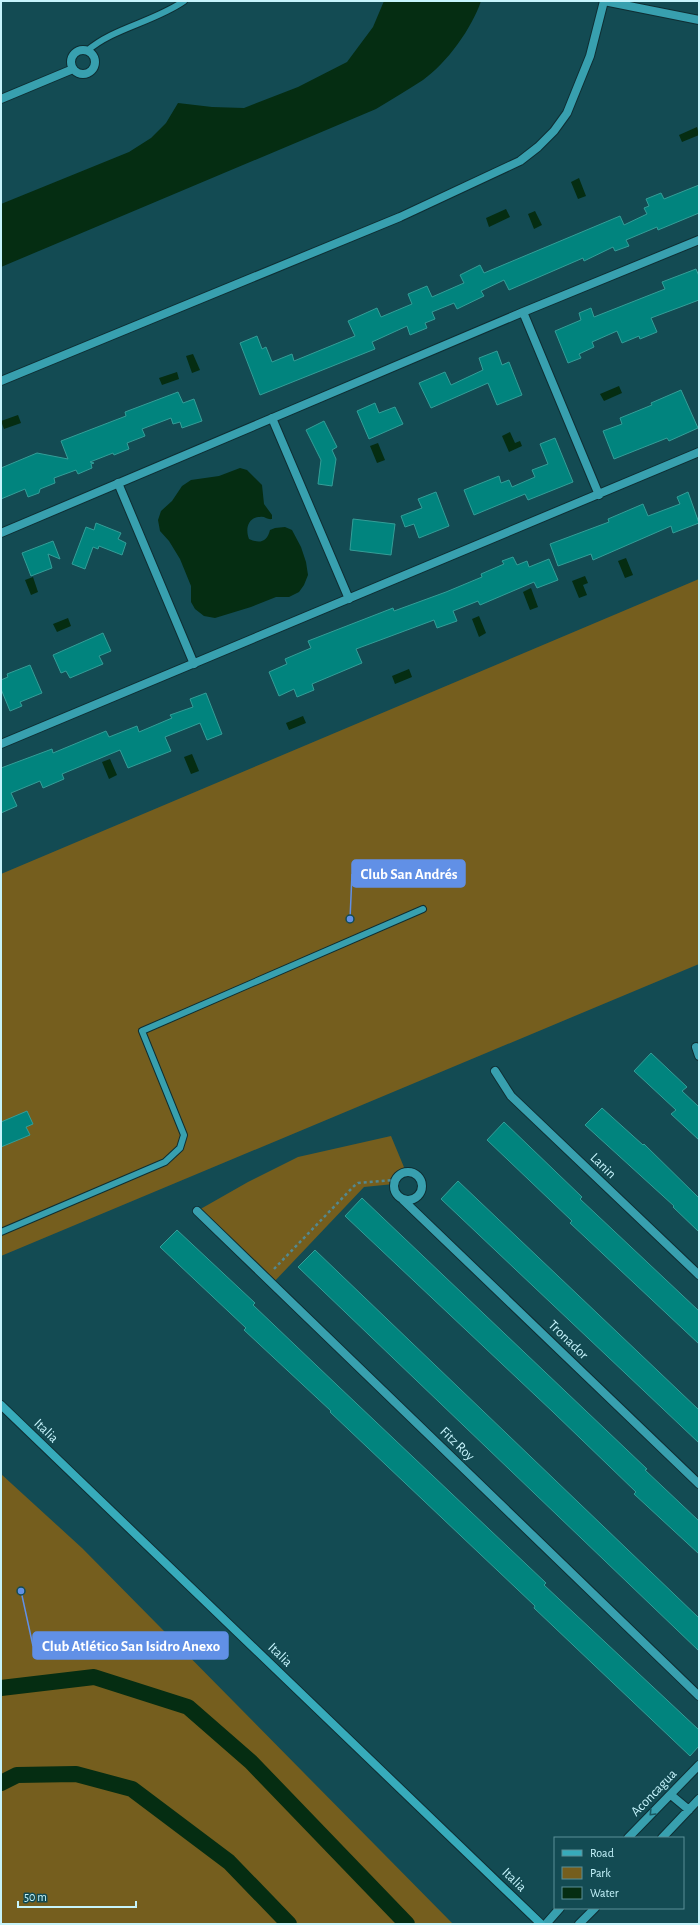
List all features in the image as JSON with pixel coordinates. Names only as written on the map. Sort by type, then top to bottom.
[{"type":"street","points":[[1,381],[400,218],[520,161],[544,142],[567,113],[577,92],[590,56],[604,1],[699,20]]},
{"type":"street","points":[[80,50],[87,51],[91,52],[96,59],[96,63],[92,71],[80,74],[73,69],[71,62],[73,55],[80,50]]},
{"type":"street","points":[[1,99],[73,69]]},
{"type":"street","points":[[1,533],[524,312],[699,240]]},
{"type":"street","points":[[524,312],[599,495]]},
{"type":"street","points":[[272,418],[349,599]]},
{"type":"street","points":[[1,744],[699,452]]},
{"type":"street","points":[[118,483],[194,664]]},
{"type":"street","points":[[696,1047],[699,1056]]},
{"type":"street","name":"Lanin","points":[[495,1071],[511,1096],[699,1275]]},
{"type":"street","points":[[395,1180],[402,1173],[406,1172],[416,1173],[422,1181],[423,1185],[417,1205],[418,1215]]},
{"type":"street","name":"Tronador","points":[[395,1180],[394,1189],[396,1194],[699,1484]]},
{"type":"street","points":[[403,1200],[412,1200],[420,1194]]},
{"type":"street","name":"Fitz Roy","points":[[197,1211],[699,1696]]},
{"type":"street","name":"Italia","points":[[1,1405],[541,1924]]},
{"type":"street","name":"Aconcagua","points":[[629,1837],[699,1765]]},
{"type":"street","points":[[671,1795],[688,1810]]},
{"type":"street","points":[[663,1837],[699,1799]]},
{"type":"street","points":[[546,1924],[559,1909]]},
{"type":"street","points":[[579,1924],[593,1909]]},
{"type":"lane","points":[[87,51],[98,41],[157,17],[184,1]]},
{"type":"lane","points":[[1,1232],[165,1162],[180,1148],[184,1136],[142,1030],[423,909]]},
{"type":"path","points":[[265,1278],[354,1186],[358,1183],[395,1180]]},
{"type":"green space","points":[[699,579],[699,964],[1,1256],[1,874]]},
{"type":"green space","points":[[391,1136],[406,1172],[398,1176],[394,1184],[364,1187],[272,1284],[197,1211],[248,1182],[298,1157]]},
{"type":"green space","points":[[1,1474],[82,1548],[453,1924],[1,1924]]},
{"type":"water","points":[[384,1],[481,1],[472,22],[450,55],[423,80],[376,109],[1,267],[1,204],[129,152],[151,138],[166,123],[178,103],[212,107],[244,108],[298,87],[347,62],[373,27]]},
{"type":"water","points":[[697,127],[699,135],[682,142],[679,135]]},
{"type":"water","points":[[579,178],[586,196],[578,199],[571,182]]},
{"type":"water","points":[[506,209],[510,217],[489,227],[486,218]]},
{"type":"water","points":[[535,211],[542,225],[534,229],[528,214]]},
{"type":"water","points":[[193,354],[200,370],[192,373],[186,356]]},
{"type":"water","points":[[177,372],[179,379],[162,385],[159,378]]},
{"type":"water","points":[[619,386],[622,393],[604,401],[600,394]]},
{"type":"water","points":[[18,415],[21,423],[4,429],[1,421]]},
{"type":"water","points":[[510,432],[515,443],[520,441],[522,446],[509,452],[502,436]]},
{"type":"water","points":[[378,443],[385,460],[377,463],[370,446]]},
{"type":"water","points":[[240,468],[247,470],[262,485],[264,504],[272,515],[272,519],[260,517],[250,521],[247,531],[249,539],[260,542],[267,537],[270,530],[275,528],[285,527],[292,530],[301,547],[306,562],[308,575],[299,592],[289,597],[276,597],[251,607],[215,618],[204,616],[195,609],[191,602],[191,586],[180,559],[169,541],[160,531],[158,520],[161,511],[172,501],[182,486],[191,480],[219,476]]},
{"type":"water","points":[[626,558],[633,575],[625,578],[618,561]]},
{"type":"water","points":[[585,576],[588,583],[583,585],[587,595],[579,598],[572,581]]},
{"type":"water","points":[[33,577],[38,592],[31,595],[25,580]]},
{"type":"water","points":[[531,588],[538,607],[530,610],[523,592]]},
{"type":"water","points":[[479,616],[486,633],[479,637],[472,619]]},
{"type":"water","points":[[68,618],[71,626],[57,632],[53,624]]},
{"type":"water","points":[[409,669],[412,677],[395,684],[392,676]]},
{"type":"water","points":[[303,716],[306,723],[289,730],[286,723]]},
{"type":"water","points":[[192,754],[199,771],[191,774],[184,757]]},
{"type":"water","points":[[110,759],[117,775],[109,779],[102,762]]},
{"type":"building","points":[[699,185],[699,213],[658,230],[657,227],[626,240],[629,246],[615,251],[613,247],[584,261],[583,258],[509,290],[504,280],[481,291],[484,296],[457,309],[454,303],[432,312],[435,319],[425,323],[427,328],[410,335],[407,326],[372,342],[375,349],[260,395],[240,343],[257,336],[262,349],[266,347],[272,362],[292,354],[294,361],[355,336],[348,321],[377,308],[381,317],[412,304],[408,294],[427,286],[432,297],[464,283],[460,275],[480,265],[484,273],[620,216],[624,225],[647,214],[644,208],[649,206],[646,199],[661,193],[664,199]]},
{"type":"building","points":[[696,269],[699,276],[699,300],[651,318],[657,332],[640,339],[639,336],[622,343],[617,331],[592,342],[594,347],[579,354],[581,358],[568,363],[555,331],[581,320],[579,313],[591,308],[594,317],[665,289],[662,282]]},
{"type":"building","points":[[497,351],[502,365],[509,362],[522,395],[497,405],[488,383],[431,408],[419,383],[445,372],[451,385],[483,370],[479,358]]},
{"type":"building","points":[[681,390],[698,428],[669,441],[667,438],[614,459],[603,431],[622,424],[620,418],[652,405],[651,403]]},
{"type":"building","points":[[178,392],[183,403],[194,399],[202,421],[182,428],[180,422],[173,424],[171,418],[142,429],[145,436],[127,443],[129,449],[114,455],[113,453],[90,462],[94,463],[91,464],[92,468],[78,474],[76,470],[54,478],[55,483],[40,489],[39,493],[28,497],[25,489],[1,499],[1,468],[37,453],[68,459],[61,441],[126,416],[125,412]]},
{"type":"building","points":[[375,403],[379,413],[395,407],[403,424],[369,439],[357,411]]},
{"type":"building","points":[[324,421],[337,447],[332,450],[336,459],[332,486],[318,484],[321,460],[306,430]]},
{"type":"building","points":[[555,438],[573,482],[528,500],[525,494],[474,515],[464,490],[499,476],[501,483],[509,480],[512,487],[535,477],[532,470],[548,464],[540,444]]},
{"type":"building","points":[[436,492],[449,526],[419,538],[414,524],[405,527],[401,516],[422,508],[418,499]]},
{"type":"building","points":[[688,492],[699,523],[673,533],[671,526],[593,560],[591,554],[558,566],[550,544],[609,522],[608,519],[643,504],[648,516],[680,504],[677,497]]},
{"type":"building","points":[[353,519],[395,524],[391,555],[350,550]]},
{"type":"building","points":[[96,523],[121,533],[118,539],[126,543],[122,555],[99,546],[98,549],[93,547],[85,569],[72,564],[86,527],[94,530]]},
{"type":"building","points":[[53,541],[60,559],[48,554],[52,568],[31,576],[22,553]]},
{"type":"building","points":[[513,557],[517,565],[527,561],[529,567],[549,559],[558,580],[537,588],[534,582],[480,605],[478,601],[453,611],[457,621],[437,628],[434,620],[356,649],[362,663],[312,684],[314,690],[297,697],[294,689],[279,696],[269,672],[287,664],[285,659],[311,648],[308,641],[393,608],[394,611],[446,592],[482,577],[481,574],[504,564],[502,561]]},
{"type":"building","points":[[103,633],[111,651],[99,656],[103,664],[70,678],[66,671],[61,673],[53,655]]},
{"type":"building","points":[[30,665],[42,693],[20,702],[22,706],[10,711],[1,689],[1,680],[8,677],[7,674]]},
{"type":"building","points":[[206,693],[222,734],[207,740],[200,723],[165,737],[171,751],[128,768],[120,750],[62,774],[64,779],[43,788],[40,781],[11,793],[17,806],[1,813],[1,768],[52,749],[53,753],[106,731],[109,737],[137,726],[139,732],[172,718],[170,715],[193,707],[190,699]]},
{"type":"building","points":[[651,1053],[687,1087],[682,1091],[699,1107],[699,1140],[671,1114],[676,1110],[634,1071]]},
{"type":"building","points":[[602,1108],[643,1145],[644,1144],[699,1198],[699,1232],[673,1207],[674,1206],[585,1125]]},
{"type":"building","points":[[27,1111],[33,1124],[26,1127],[30,1135],[1,1147],[1,1122]]},
{"type":"building","points":[[504,1122],[582,1197],[580,1199],[699,1311],[699,1344],[570,1223],[572,1221],[487,1140]]},
{"type":"building","points":[[458,1181],[699,1410],[699,1443],[441,1199]]},
{"type":"building","points":[[362,1198],[647,1469],[645,1470],[699,1521],[699,1554],[634,1494],[636,1492],[553,1412],[345,1216]]},
{"type":"building","points":[[177,1230],[255,1303],[253,1305],[546,1583],[544,1585],[699,1730],[699,1746],[690,1756],[534,1608],[535,1606],[330,1412],[331,1411],[244,1330],[246,1328],[160,1247]]},
{"type":"building","points":[[315,1250],[699,1618],[699,1651],[298,1267]]},
{"type":"waterway","points":[[1,1688],[94,1677],[188,1707],[251,1762],[407,1924]]},
{"type":"waterway","points":[[1,1783],[17,1775],[76,1774],[132,1789],[229,1862],[289,1924]]},
{"type":"place","name":"Club San Andrés","points":[[350,919]]},
{"type":"place","name":"Club Atlético San Isidro Anexo","points":[[21,1591]]}]
